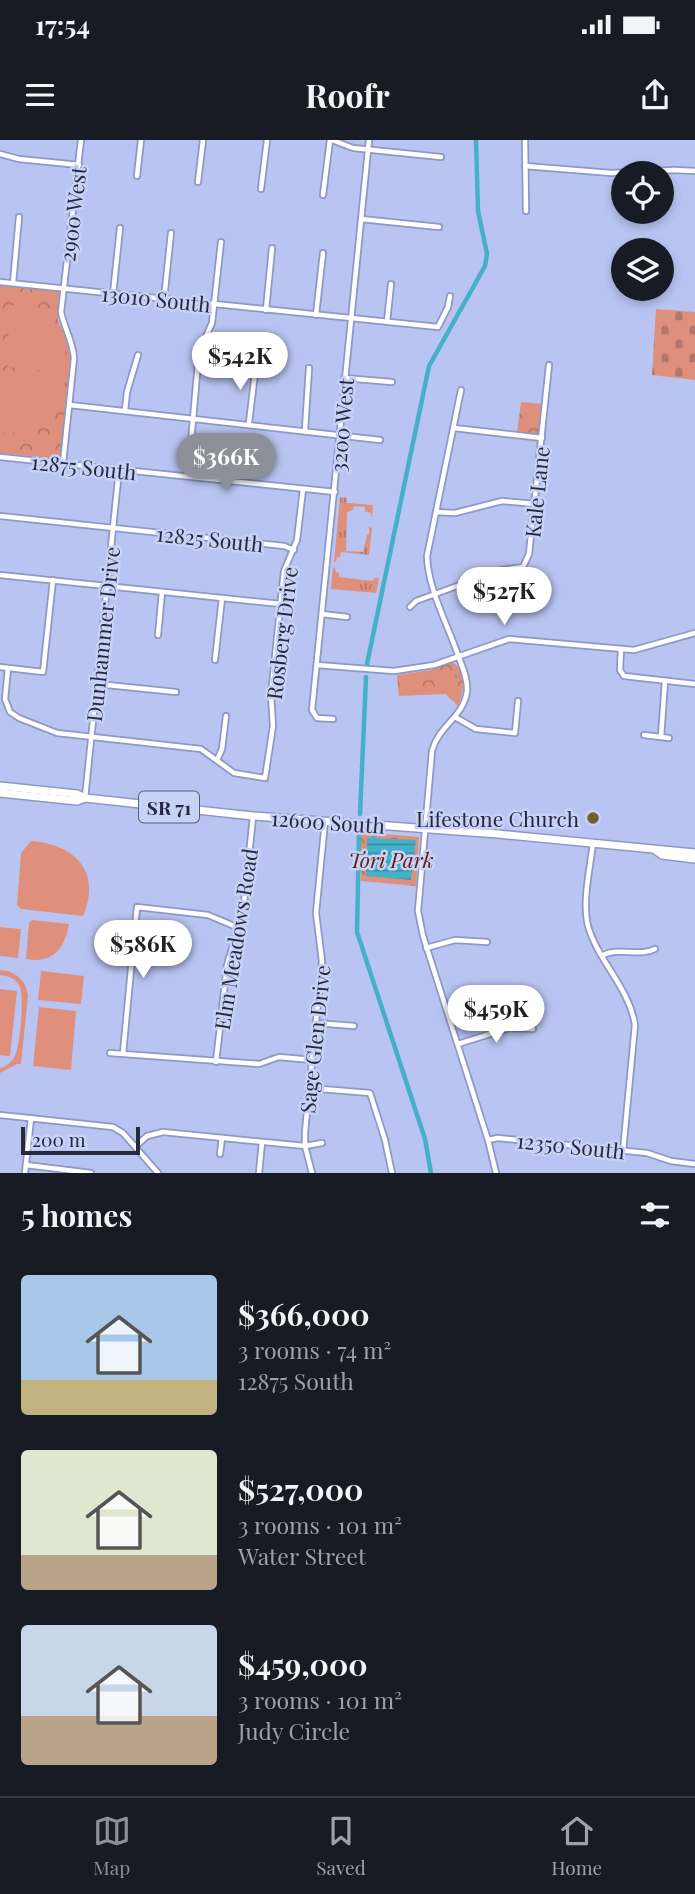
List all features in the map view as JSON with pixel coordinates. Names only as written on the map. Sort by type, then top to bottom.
[{"type":"main road","name":"12600 South","points":[[0,786],[253,816],[655,850],[663,848],[695,853]]},
{"type":"main road","name":"12600 South","points":[[0,793],[78,801],[85,798]]},
{"type":"main road","name":"12600 South","points":[[655,850],[662,855],[695,859]]},
{"type":"street","name":"2900 West","points":[[62,463],[74,349],[64,327],[61,312],[81,140]]},
{"type":"street","points":[[137,176],[141,140]]},
{"type":"street","points":[[198,182],[203,140]]},
{"type":"street","points":[[261,189],[267,140]]},
{"type":"street","points":[[323,195],[331,140],[346,146],[442,157]]},
{"type":"street","name":"3200 West","points":[[333,719],[317,718],[312,710],[369,140]]},
{"type":"street","points":[[525,140],[526,211]]},
{"type":"street","points":[[0,154],[19,159],[79,165]]},
{"type":"street","points":[[525,166],[611,173],[695,171]]},
{"type":"street","points":[[13,283],[19,217]]},
{"type":"street","points":[[361,219],[439,227]]},
{"type":"street","points":[[113,294],[120,228]]},
{"type":"street","points":[[164,299],[171,233]]},
{"type":"street","points":[[188,475],[199,352],[212,323],[221,242]]},
{"type":"street","points":[[266,310],[272,247]]},
{"type":"street","points":[[316,315],[323,253]]},
{"type":"street","name":"13010 South","points":[[0,282],[438,327],[449,307],[450,296]]},
{"type":"street","points":[[387,322],[391,284]]},
{"type":"street","points":[[125,410],[127,392],[138,355]]},
{"type":"street","points":[[249,423],[256,364]]},
{"type":"street","name":"Kale Lane","points":[[435,594],[501,570],[523,567],[530,554],[549,365]]},
{"type":"street","points":[[305,430],[309,404],[309,368]]},
{"type":"street","points":[[344,378],[392,382]]},
{"type":"street","points":[[461,390],[427,556],[427,568],[467,682],[467,692],[462,707],[440,732],[435,742],[418,911],[426,948],[488,1140],[496,1173]]},
{"type":"street","points":[[69,405],[249,423],[380,440]]},
{"type":"street","points":[[454,428],[542,438]]},
{"type":"street","name":"12875 South","points":[[0,457],[335,492]]},
{"type":"street","name":"Dunhammer Drive","points":[[85,798],[119,470]]},
{"type":"street","name":"Rosberg Drive","points":[[224,767],[239,774],[265,778],[273,726],[271,695],[284,571],[294,550],[303,489]]},
{"type":"street","points":[[436,512],[455,513],[502,500],[535,504]]},
{"type":"street","name":"12825 South","points":[[0,516],[284,546],[294,550]]},
{"type":"street","points":[[0,575],[281,604]]},
{"type":"street","points":[[0,667],[43,672],[53,580]]},
{"type":"street","points":[[158,635],[162,592]]},
{"type":"street","points":[[410,607],[416,601],[435,594]]},
{"type":"street","points":[[215,660],[222,598]]},
{"type":"street","points":[[323,614],[347,617]]},
{"type":"street","points":[[317,665],[394,671],[434,665],[509,639],[634,650],[695,633]]},
{"type":"street","points":[[621,649],[622,674],[695,684]]},
{"type":"street","points":[[8,668],[5,699],[14,716],[57,733],[196,748],[205,751],[224,767],[219,774]]},
{"type":"street","points":[[661,737],[665,681]]},
{"type":"street","points":[[97,684],[176,692]]},
{"type":"street","points":[[455,717],[471,727],[515,733],[518,701]]},
{"type":"street","points":[[217,760],[221,753],[226,716]]},
{"type":"street","points":[[644,735],[669,738]]},
{"type":"street","name":"Elm Meadows Road","points":[[216,1062],[227,965],[243,912],[253,816]]},
{"type":"street","name":"Sage Glen Drive","points":[[312,1173],[305,1146],[322,961],[316,914],[324,821]]},
{"type":"street","points":[[593,843],[587,915],[591,933],[631,1008],[635,1026],[624,1151]]},
{"type":"street","points":[[123,1053],[137,907],[208,915],[239,928]]},
{"type":"street","points":[[426,948],[455,940],[487,942]]},
{"type":"street","points":[[603,956],[617,950],[644,952],[655,948]]},
{"type":"street","points":[[316,1023],[354,1026]]},
{"type":"street","points":[[458,1044],[509,1028],[533,1029]]},
{"type":"street","points":[[110,1053],[262,1064],[279,1057],[312,1060]]},
{"type":"street","points":[[309,1088],[370,1093],[392,1173]]},
{"type":"street","points":[[0,1115],[113,1127],[124,1132],[158,1173]]},
{"type":"street","points":[[25,1173],[31,1118]]},
{"type":"street","points":[[136,1146],[147,1136],[163,1132],[305,1146],[323,1143]]},
{"type":"street","points":[[220,1154],[222,1138]]},
{"type":"street","name":"12350 South","points":[[488,1140],[498,1138],[652,1154],[671,1161],[695,1164]]},
{"type":"street","points":[[258,1173],[262,1142]]},
{"type":"street","points":[[26,1165],[91,1173]]},
{"type":"green space","points":[[0,286],[59,291],[58,321],[69,344],[71,357],[60,459],[0,453]]},
{"type":"green space","points":[[11,305],[37,312],[55,326],[65,346],[66,373],[9,367],[6,363]]},
{"type":"green space","points":[[656,309],[695,312],[695,380],[652,375]]},
{"type":"green space","points":[[9,373],[66,378],[58,402],[45,420],[25,431],[0,433],[5,375]]},
{"type":"green space","points":[[521,402],[542,404],[539,434],[517,432]]},
{"type":"green space","points":[[340,497],[347,498],[347,503],[373,505],[372,518],[371,513],[365,511],[365,507],[354,506],[353,510],[347,512],[346,551],[363,552],[369,527],[372,528],[369,555],[341,552],[334,562]]},
{"type":"green space","points":[[333,567],[339,577],[373,581],[374,578],[379,578],[376,593],[331,589]]},
{"type":"green space","points":[[452,662],[457,665],[462,676],[463,688],[458,706],[446,694],[399,696],[397,675],[431,670]]},
{"type":"green space","name":"Tori Park","points":[[361,832],[419,837],[416,886],[361,881]]},
{"type":"green space","points":[[31,841],[60,848],[80,863],[89,886],[83,916],[21,909],[17,905],[21,853]]},
{"type":"green space","points":[[32,920],[69,924],[64,941],[50,957],[26,959],[29,923]]},
{"type":"green space","points":[[0,927],[21,929],[18,958],[0,956]]},
{"type":"green space","points":[[0,970],[19,977],[28,996],[21,1064],[0,1073],[0,1068],[11,1062],[16,1053],[22,1010],[19,985],[11,978],[0,975]]},
{"type":"green space","points":[[41,971],[84,976],[81,1004],[38,1000]]},
{"type":"green space","points":[[0,989],[17,991],[10,1056],[0,1055]]},
{"type":"green space","points":[[39,1007],[76,1011],[71,1070],[33,1066]]},
{"type":"shaded area","name":"Tori Park","points":[[367,838],[416,840],[411,880],[366,876]]},
{"type":"waterway","points":[[367,664],[429,366],[485,266],[487,254],[478,211],[476,140]]},
{"type":"waterway","points":[[360,814],[366,677]]},
{"type":"waterway","points":[[359,834],[357,932],[425,1139],[431,1173]]},
{"type":"place","name":"Lifestone Church","points":[[593,818]]}]
